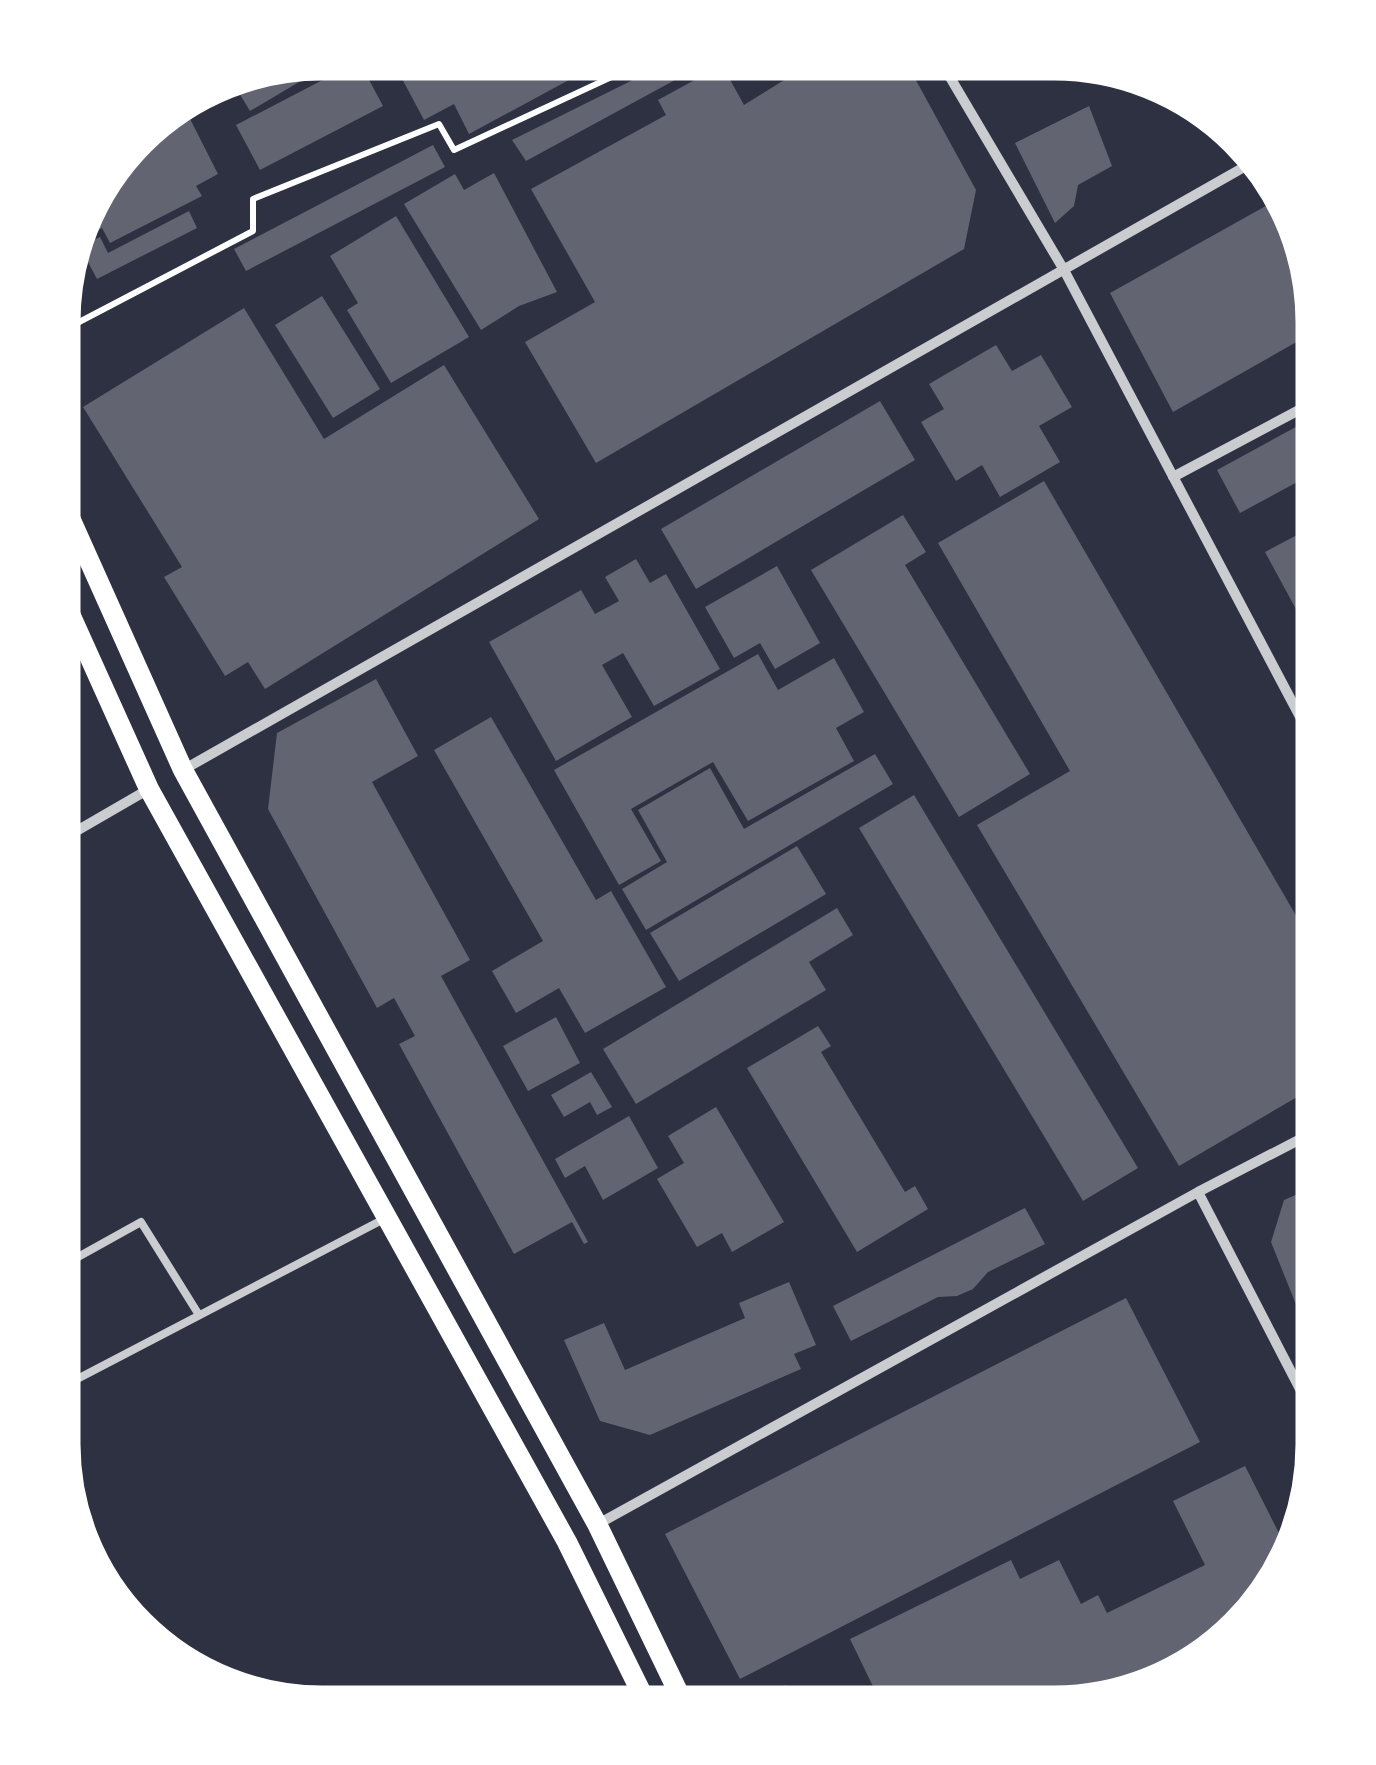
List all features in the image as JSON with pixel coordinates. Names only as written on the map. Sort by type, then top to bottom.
[{"type":"main road","points":[[78,536],[182,770],[597,1524],[676,1687]]},
{"type":"main road","points":[[78,631],[149,788],[567,1542],[640,1687]]},
{"type":"street","points":[[950,78],[1064,270],[1298,712]]},
{"type":"street","points":[[182,770],[1243,168]]},
{"type":"street","points":[[1173,477],[1298,411]]},
{"type":"street","points":[[78,830],[149,788]]},
{"type":"street","points":[[597,1524],[1298,1140]]},
{"type":"street","points":[[1198,1192],[1298,1384]]},
{"type":"lane","points":[[78,1379],[387,1217]]},
{"type":"lane","points":[[78,1257],[141,1222],[199,1316]]},
{"type":"path","points":[[78,322],[253,230],[253,198],[438,124],[454,150],[609,78]]},
{"type":"building","points":[[326,78],[368,78],[383,106],[260,170],[236,125]]},
{"type":"building","points":[[402,78],[573,78],[469,134],[454,104],[424,120]]},
{"type":"building","points":[[637,78],[679,78],[526,161],[512,140]]},
{"type":"building","points":[[698,78],[729,78],[744,105],[788,78],[915,78],[976,190],[964,249],[596,463],[525,342],[595,302],[531,189],[666,115],[658,100]]},
{"type":"building","points":[[304,79],[250,111],[238,92]]},
{"type":"building","points":[[1089,106],[1112,166],[1078,185],[1074,206],[1055,223],[1015,143]]},
{"type":"building","points":[[189,117],[218,174],[196,186],[202,196],[110,243],[102,228],[94,233],[110,200],[138,161]]},
{"type":"building","points":[[433,145],[445,167],[246,271],[234,249]]},
{"type":"building","points":[[494,173],[557,292],[519,306],[481,330],[404,204],[455,174],[464,190]]},
{"type":"building","points":[[1268,205],[1290,258],[1298,341],[1173,412],[1110,293]]},
{"type":"building","points":[[189,211],[197,228],[97,279],[86,258],[90,242],[100,237],[108,253]]},
{"type":"building","points":[[396,216],[469,337],[391,383],[347,310],[358,303],[330,256]]},
{"type":"building","points":[[322,296],[380,389],[333,418],[275,325]]},
{"type":"building","points":[[244,308],[324,439],[444,365],[539,519],[265,689],[248,662],[225,676],[164,577],[182,567],[83,407]]},
{"type":"building","points":[[996,345],[1012,371],[1041,355],[1072,407],[1039,426],[1060,462],[1000,497],[982,465],[956,481],[921,422],[944,409],[929,384]]},
{"type":"building","points":[[880,401],[915,460],[696,589],[661,529]]},
{"type":"building","points":[[1298,426],[1298,482],[1240,513],[1217,470]]},
{"type":"building","points":[[1044,481],[1298,919],[1298,1097],[1179,1166],[977,825],[1070,771],[938,543]]},
{"type":"building","points":[[903,515],[926,552],[905,565],[1030,774],[959,817],[811,570]]},
{"type":"building","points":[[1298,535],[1298,613],[1265,552]]},
{"type":"building","points":[[636,559],[650,583],[666,574],[720,669],[654,706],[623,653],[602,665],[632,717],[556,761],[489,642],[581,590],[595,614],[619,601],[605,577]]},
{"type":"building","points":[[777,566],[820,643],[775,669],[760,643],[734,658],[705,607]]},
{"type":"building","points":[[758,654],[778,690],[834,658],[864,712],[836,728],[854,761],[748,821],[713,762],[631,809],[661,861],[619,885],[554,770]]},
{"type":"building","points":[[376,679],[418,756],[372,782],[470,960],[441,976],[588,1242],[584,1244],[572,1222],[514,1254],[399,1044],[415,1036],[394,998],[377,1008],[268,809],[277,733]]},
{"type":"building","points":[[491,717],[596,900],[611,891],[666,987],[585,1033],[559,988],[516,1013],[492,971],[543,941],[434,750]]},
{"type":"building","points":[[875,754],[893,784],[646,930],[622,889],[667,862],[638,810],[710,768],[744,829]]},
{"type":"building","points":[[914,795],[1138,1168],[1083,1201],[859,828]]},
{"type":"building","points":[[797,846],[826,894],[679,981],[650,933]]},
{"type":"building","points":[[837,908],[853,935],[809,962],[826,990],[636,1104],[603,1049]]},
{"type":"building","points":[[556,1017],[580,1063],[528,1091],[503,1046]]},
{"type":"building","points":[[818,1026],[831,1046],[821,1052],[905,1192],[915,1186],[928,1209],[857,1252],[747,1068]]},
{"type":"building","points":[[591,1072],[612,1107],[597,1115],[590,1102],[564,1117],[551,1095]]},
{"type":"building","points":[[716,1107],[784,1222],[732,1252],[722,1233],[697,1247],[657,1179],[684,1163],[668,1136]]},
{"type":"building","points":[[629,1116],[658,1168],[603,1200],[585,1166],[565,1178],[555,1159]]},
{"type":"building","points":[[1298,1194],[1298,1310],[1271,1242],[1284,1200]]},
{"type":"building","points":[[1025,1208],[1045,1244],[988,1272],[973,1289],[957,1296],[938,1297],[851,1341],[833,1306]]},
{"type":"building","points":[[789,1282],[816,1345],[794,1354],[801,1369],[650,1435],[600,1421],[564,1340],[604,1323],[625,1370],[745,1318],[739,1303]]},
{"type":"building","points":[[1126,1298],[1200,1442],[740,1679],[665,1534]]},
{"type":"building","points":[[1245,1466],[1280,1535],[1257,1579],[1238,1604],[1203,1637],[1176,1655],[1118,1679],[1070,1687],[873,1687],[850,1639],[1011,1560],[1020,1579],[1059,1560],[1081,1604],[1098,1595],[1107,1613],[1205,1565],[1173,1501]]}]
